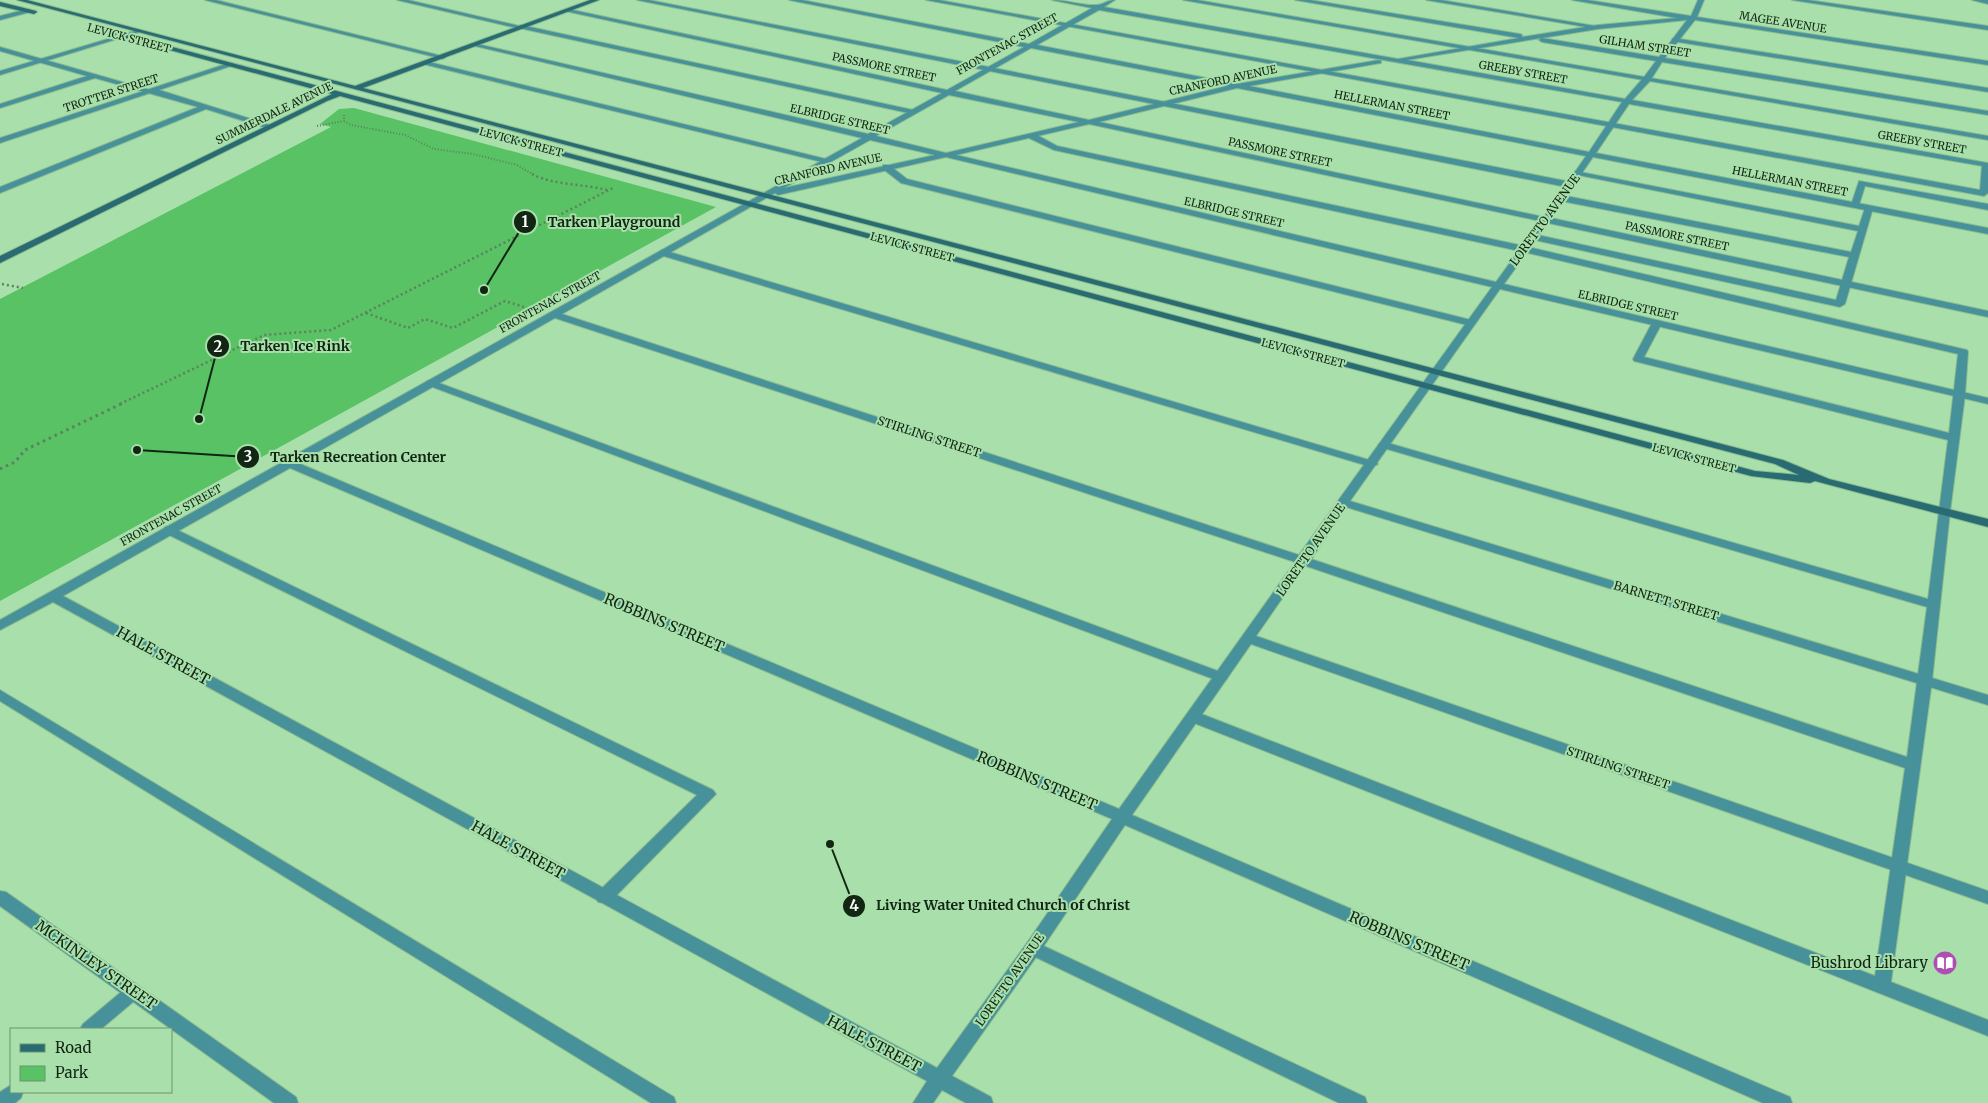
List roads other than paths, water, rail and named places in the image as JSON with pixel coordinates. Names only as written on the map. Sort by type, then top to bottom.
[{"type":"main road","name":"LEVICK STREET","points":[[20,0],[1434,373],[1779,462],[1825,481],[1988,523]]},
{"type":"main road","name":"SUMMERDALE AVENUE","points":[[0,260],[324,99],[370,84],[596,0]]},
{"type":"main road","points":[[0,4],[37,13]]},
{"type":"main road","name":"LEVICK STREET","points":[[104,31],[1755,474],[1825,481]]},
{"type":"main road","points":[[1054,286],[1067,276]]},
{"type":"street","points":[[208,0],[443,57]]},
{"type":"street","points":[[400,0],[912,112]]},
{"type":"street","points":[[640,0],[1571,185]]},
{"type":"street","name":"HELLERMAN STREET","points":[[792,0],[1988,231]]},
{"type":"street","points":[[929,0],[1984,192],[1987,165]]},
{"type":"street","name":"GREEBY STREET","points":[[1055,0],[1987,165]]},
{"type":"street","name":"FRONTENAC STREET","points":[[0,626],[1112,0]]},
{"type":"street","points":[[1186,0],[1988,138]]},
{"type":"street","name":"GILHAM STREET","points":[[1298,0],[1988,113]]},
{"type":"street","points":[[1429,0],[1598,27]]},
{"type":"street","name":"MAGEE AVENUE","points":[[1575,0],[1988,62]]},
{"type":"street","name":"LORETTO AVENUE","points":[[922,1103],[1033,948],[1122,817],[1304,561],[1434,373],[1562,198],[1626,102],[1663,59],[1674,40],[1693,18],[1701,0]]},
{"type":"street","points":[[1795,0],[1988,28]]},
{"type":"street","points":[[1975,0],[1988,2]]},
{"type":"street","points":[[0,18],[28,11]]},
{"type":"street","name":"PASSMORE STREET","points":[[568,11],[1988,314]]},
{"type":"street","name":"CRANFORD AVENUE","points":[[764,196],[886,167],[1032,136],[1236,86],[1598,27],[1693,18]]},
{"type":"street","points":[[0,73],[140,31]]},
{"type":"street","points":[[1674,40],[1988,90]]},
{"type":"street","name":"ELBRIDGE STREET","points":[[475,44],[1988,402]]},
{"type":"street","points":[[0,49],[270,126]]},
{"type":"street","points":[[425,63],[826,161]]},
{"type":"street","name":"TROTTER STREET","points":[[0,141],[229,66]]},
{"type":"street","points":[[0,106],[94,76]]},
{"type":"street","points":[[0,190],[205,107]]},
{"type":"street","points":[[1032,136],[1054,148],[1524,250],[1962,352],[1960,395],[1944,512],[1926,681],[1882,986]]},
{"type":"street","points":[[886,167],[904,181],[1471,323]]},
{"type":"street","points":[[1578,173],[1863,229]]},
{"type":"street","points":[[1855,205],[1862,183],[1988,207]]},
{"type":"street","points":[[1562,198],[1856,256]]},
{"type":"street","points":[[1534,237],[1840,304],[1869,208]]},
{"type":"street","points":[[663,252],[1372,464]]},
{"type":"street","name":"STIRLING STREET","points":[[554,314],[1304,561],[1914,765]]},
{"type":"street","points":[[1657,323],[1638,359],[1954,438]]},
{"type":"street","points":[[431,383],[1221,677]]},
{"type":"street","points":[[1384,446],[1934,606]]},
{"type":"street","name":"ROBBINS STREET","points":[[289,463],[1122,817],[1783,1103]]},
{"type":"street","name":"BARNETT STREET","points":[[1344,502],[1988,700]]},
{"type":"street","points":[[170,530],[708,794],[604,897]]},
{"type":"street","name":"HALE STREET","points":[[53,596],[984,1103]]},
{"type":"street","name":"STIRLING STREET","points":[[1249,638],[1988,898]]},
{"type":"street","points":[[0,695],[667,1103]]},
{"type":"street","points":[[1194,717],[1988,1028]]},
{"type":"street","name":"MCKINLEY STREET","points":[[0,897],[289,1103]]},
{"type":"street","points":[[1033,948],[1358,1103]]},
{"type":"street","points":[[90,1028],[133,992]]},
{"type":"street","points":[[1,1103],[13,1093]]},
{"type":"place","name":"Tarken Playground","points":[[484,290]]},
{"type":"place","name":"Tarken Ice Rink","points":[[199,419]]},
{"type":"place","name":"Tarken Recreation Center","points":[[137,450]]},
{"type":"place","name":"Living Water United Church of Christ","points":[[830,844]]},
{"type":"place","name":"Bushrod Library","points":[[1945,963]]}]
